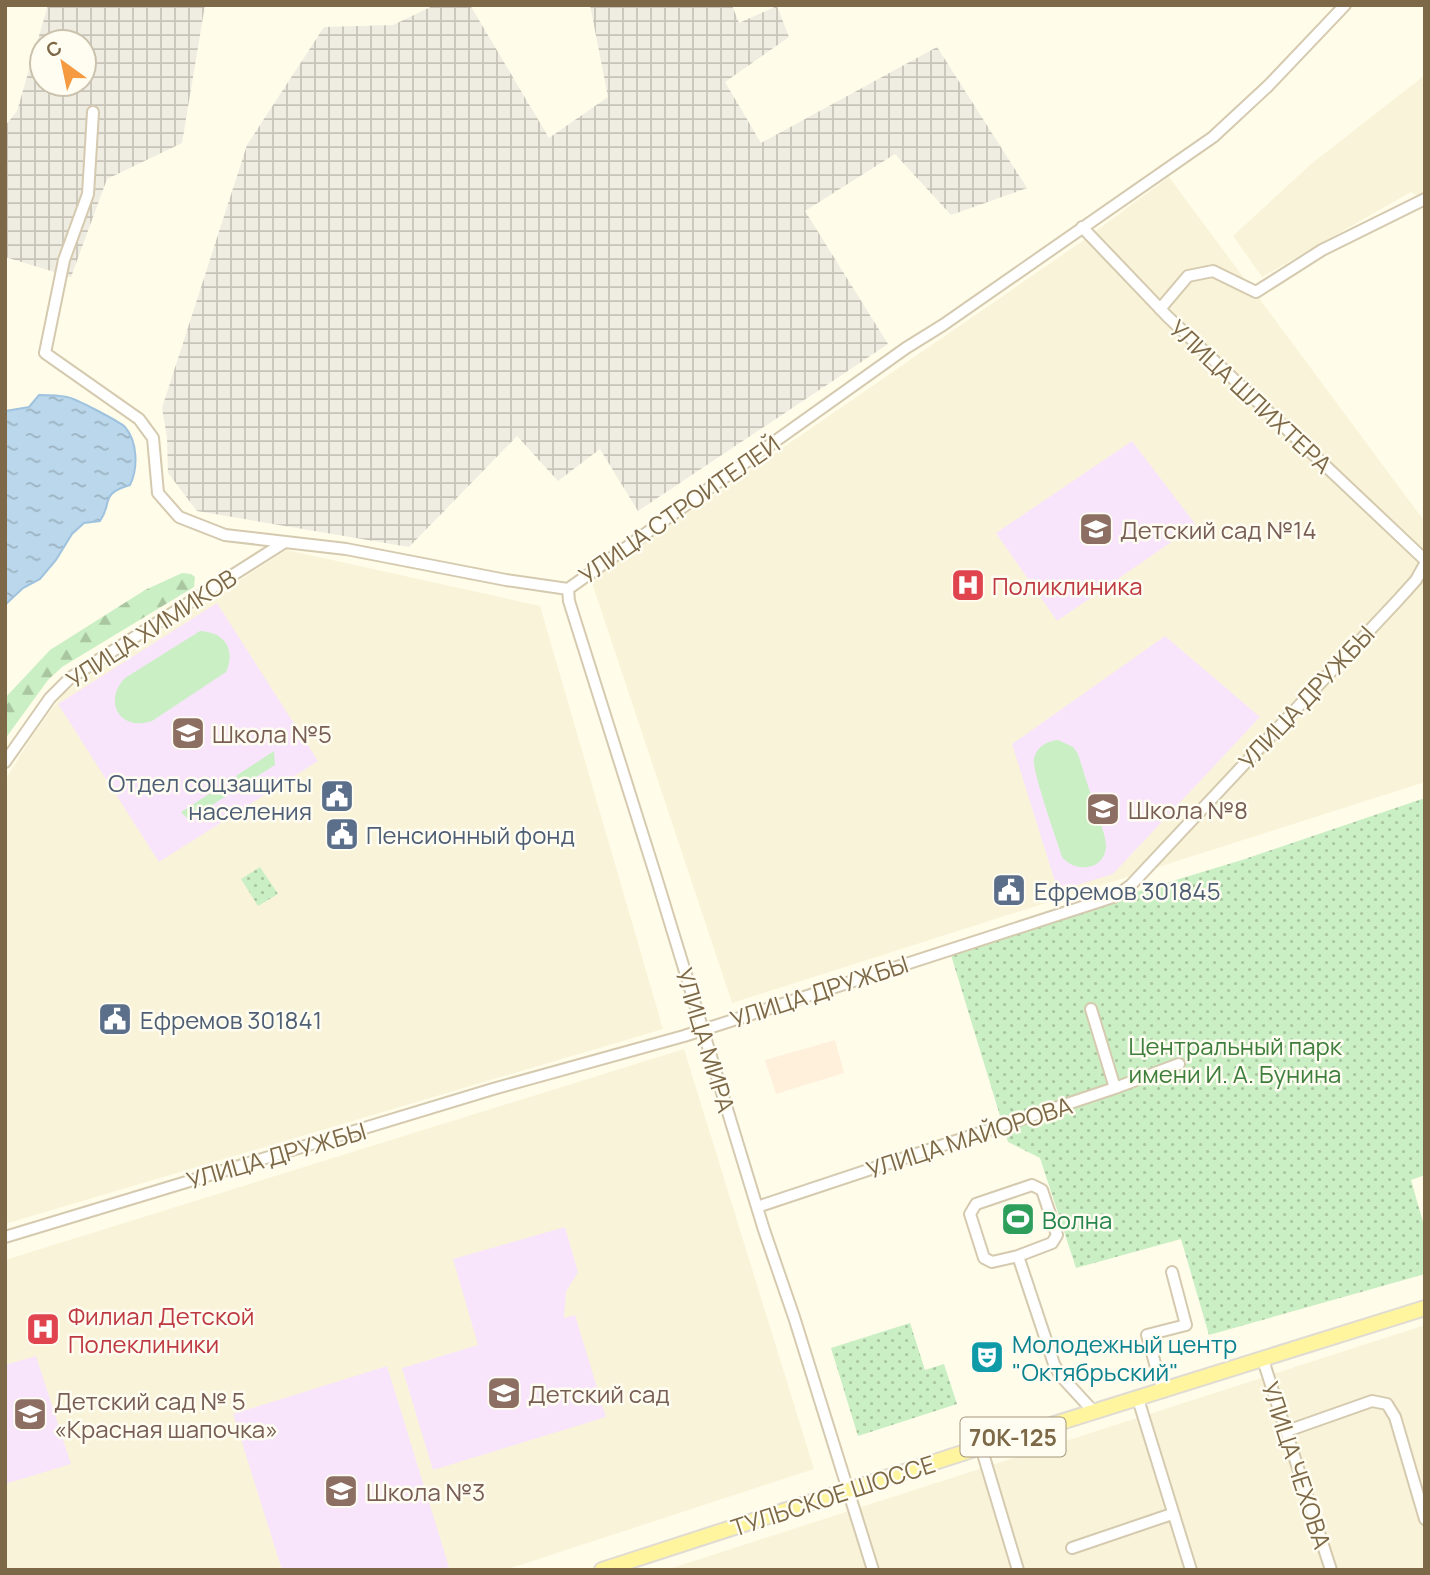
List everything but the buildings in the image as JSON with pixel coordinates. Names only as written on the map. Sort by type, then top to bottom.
[{"type":"main road","name":"ТУЛЬСКОЕ ШОССЕ","points":[[602,1570],[626,1566],[981,1447],[1425,1308]]},
{"type":"street","name":"УЛИЦА СТРОИТЕЛЕЙ","points":[[93,112],[88,194],[64,260],[45,353],[139,419],[153,438],[158,492],[180,517],[225,535],[346,549],[506,580],[568,589],[906,348],[1213,136],[1268,86],[1345,5]]},
{"type":"street","points":[[1160,309],[1188,276],[1213,271],[1256,292],[1322,250],[1425,199]]},
{"type":"street","name":"УЛИЦА ШЛИХТЕРА","points":[[1082,227],[1160,309],[1425,562]]},
{"type":"street","name":"УЛИЦА ХИМИКОВ","points":[[5,762],[50,698],[70,678],[285,542]]},
{"type":"street","name":"УЛИЦА ДРУЖБЫ","points":[[5,1237],[493,1089],[703,1029],[1116,896],[1131,885],[1398,600],[1416,580],[1425,562]]},
{"type":"street","name":"УЛИЦА МИРА","points":[[568,589],[569,601],[757,1207],[873,1570]]},
{"type":"street","points":[[1091,1009],[1115,1088]]},
{"type":"street","name":"УЛИЦА МАЙОРОВА","points":[[757,1207],[1179,1065]]},
{"type":"street","points":[[1032,1185],[1042,1190],[1057,1235],[1052,1243],[1018,1256],[992,1262],[984,1258],[971,1214],[976,1204],[1032,1185]]},
{"type":"street","points":[[1018,1256],[1054,1364],[1060,1375],[1094,1412]]},
{"type":"street","points":[[1163,1392],[1147,1335],[1186,1325],[1172,1272]]},
{"type":"street","name":"УЛИЦА ЧЕХОВА","points":[[1263,1360],[1331,1570]]},
{"type":"street","points":[[1138,1399],[1191,1570]]},
{"type":"street","points":[[1287,1431],[1372,1401],[1387,1404],[1395,1418],[1425,1518]]},
{"type":"street","points":[[981,1447],[1018,1570]]},
{"type":"street","points":[[1072,1548],[1172,1514]]},
{"type":"shaded area","points":[[48,5],[205,5],[182,143],[107,179],[71,277],[5,257],[5,126],[17,111],[28,73],[28,98],[98,98],[98,28],[41,28]]},
{"type":"shaded area","points":[[435,5],[470,5],[549,138],[608,97],[590,5],[732,5],[739,23],[777,6],[789,37],[725,82],[761,143],[937,47],[1027,188],[951,215],[895,154],[805,211],[888,344],[638,511],[600,449],[558,481],[517,436],[409,547],[197,511],[168,473],[167,437],[162,408],[247,145],[324,27],[393,25]]},
{"type":"shaded area","points":[[1425,75],[1425,200],[1411,192],[1262,277],[1233,236],[1311,164]]},
{"type":"shaded area","points":[[1169,177],[1425,522],[1425,782],[732,1003],[591,580],[1081,242]]},
{"type":"shaded area","name":"Детский сад №14","points":[[1132,441],[1196,525],[1057,621],[996,533]]},
{"type":"shaded area","points":[[287,550],[540,606],[663,1029],[5,1224],[5,780],[35,732],[65,692]]},
{"type":"shaded area","name":"Школа №5","points":[[217,603],[318,761],[159,862],[58,704]]},
{"type":"shaded area","name":"Школа №8","points":[[1165,636],[1260,717],[1113,874],[1058,891],[1012,744]]},
{"type":"shaded area","points":[[835,1040],[844,1073],[776,1094],[765,1060]]},
{"type":"shaded area","points":[[684,1049],[814,1469],[505,1570],[5,1570],[5,1260]]},
{"type":"shaded area","name":"Детский сад","points":[[565,1227],[578,1272],[566,1292],[564,1318],[575,1315],[606,1417],[433,1470],[402,1368],[478,1345],[453,1259]]},
{"type":"shaded area","points":[[1425,1325],[1425,1570],[666,1570]]},
{"type":"shaded area","name":"Детский сад № 5 «Красная шапочка»","points":[[36,1356],[71,1464],[5,1484],[5,1365]]},
{"type":"shaded area","name":"Школа №3","points":[[387,1366],[449,1567],[440,1570],[282,1570],[233,1414]]},
{"type":"green space","points":[[182,573],[195,577],[194,587],[62,667],[48,680],[5,739],[5,698],[50,650],[145,590]]},
{"type":"green space","points":[[200,631],[216,635],[226,644],[230,656],[226,672],[152,721],[141,723],[124,719],[118,713],[115,696],[125,678]]},
{"type":"green space","points":[[1058,740],[1073,747],[1078,754],[1105,837],[1105,853],[1101,860],[1089,867],[1075,866],[1062,857],[1034,766],[1037,751],[1046,743]]},
{"type":"green space","points":[[274,751],[275,765],[242,786],[236,776]]},
{"type":"green space","points":[[220,787],[226,796],[192,818],[187,818],[181,812]]},
{"type":"green space","name":"Центральный парк имени И. А. Бунина","points":[[1425,798],[1425,1175],[1411,1180],[1425,1229],[1425,1274],[1209,1335],[1181,1239],[1076,1268],[1040,1158],[1008,1142],[951,955],[1017,928],[1242,860]]},
{"type":"green space","points":[[260,867],[278,894],[258,906],[241,879]]},
{"type":"green space","points":[[910,1323],[925,1370],[944,1364],[957,1404],[858,1436],[831,1348]]},
{"type":"water","points":[[39,395],[72,398],[125,427],[134,448],[134,471],[130,485],[120,488],[110,496],[100,521],[84,523],[72,534],[40,579],[23,588],[5,605],[5,411],[29,407]]},
{"type":"place","name":"Детский сад №14","points":[[1096,529]]},
{"type":"place","name":"Поликлиника","points":[[968,585]]},
{"type":"place","name":"Школа №5","points":[[188,733]]},
{"type":"place","name":"Отдел соцзащиты населения","points":[[337,796]]},
{"type":"place","name":"Школа №8","points":[[1103,809]]},
{"type":"place","name":"Пенсионный фонд","points":[[342,834]]},
{"type":"place","name":"Ефремов 301845","points":[[1009,890]]},
{"type":"place","name":"Ефремов 301841","points":[[115,1019]]},
{"type":"place","name":"Волна","points":[[1018,1219]]},
{"type":"place","name":"Филиал Детской Полеклиники","points":[[43,1329]]},
{"type":"place","name":"Молодежный центр \"Октябрьский\"","points":[[987,1357]]},
{"type":"place","name":"Детский сад","points":[[504,1393]]},
{"type":"place","name":"Детский сад № 5 «Красная шапочка»","points":[[30,1414]]},
{"type":"place","name":"Школа №3","points":[[341,1491]]}]
